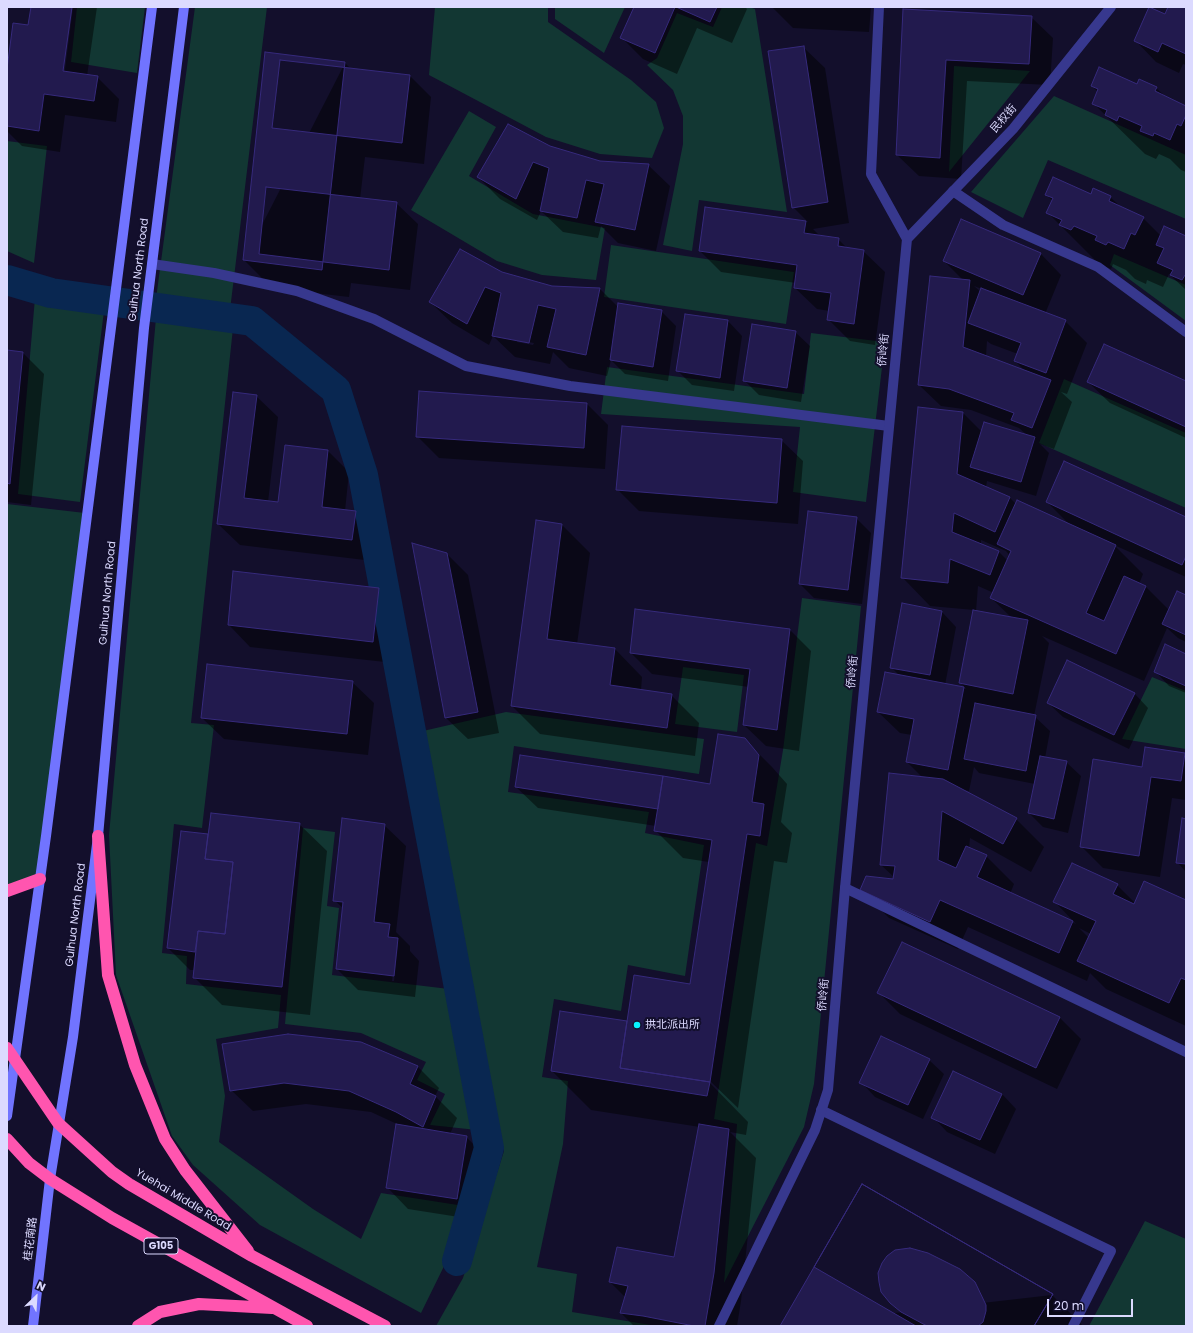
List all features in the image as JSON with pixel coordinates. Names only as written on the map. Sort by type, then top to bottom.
[{"type":"highway","points":[[98,836],[108,975],[135,1065],[166,1139],[185,1170],[252,1256]]},
{"type":"highway","points":[[7,891],[40,879]]},
{"type":"highway","name":"Yuehai Middle Road","points":[[11,1053],[58,1123],[112,1172],[129,1184],[252,1256],[385,1326]]},
{"type":"highway","name":"G105","points":[[7,1139],[29,1164],[50,1180],[112,1218],[307,1326]]},
{"type":"highway","points":[[138,1326],[160,1312],[199,1304],[274,1308]]},
{"type":"main road","name":"Guihua North Road","points":[[7,1116],[11,1053],[40,879],[152,7]]},
{"type":"main road","name":"Guihua North Road","points":[[50,1180],[72,1037],[98,836],[144,328],[184,7]]},
{"type":"main road","name":"桂花南路","points":[[33,1326],[50,1180]]},
{"type":"street","points":[[879,7],[871,174],[907,239]]},
{"type":"street","name":"民权街","points":[[907,239],[1013,130],[1111,7]]},
{"type":"street","points":[[953,191],[1003,225],[1098,267],[1186,332]]},
{"type":"street","name":"侨岭街","points":[[719,1326],[815,1130],[828,1090],[845,888],[907,239]]},
{"type":"street","points":[[152,264],[214,273],[297,291],[374,319],[466,366],[570,386],[889,426]]},
{"type":"street","points":[[845,888],[1186,1052]]},
{"type":"street","points":[[821,1110],[1111,1251],[1073,1326]]},
{"type":"green space","points":[[77,7],[145,7],[137,73],[71,62]]},
{"type":"green space","points":[[195,7],[267,7],[230,310],[156,299]]},
{"type":"green space","points":[[435,7],[548,7],[548,22],[631,80],[656,102],[664,128],[652,158],[600,154],[546,137],[429,75]]},
{"type":"green space","points":[[555,7],[625,7],[604,53],[555,19]]},
{"type":"green space","points":[[722,7],[749,7],[755,9],[787,212],[699,200],[692,251],[663,245],[683,144],[683,116],[673,90],[647,65],[657,58],[677,13],[713,27]]},
{"type":"green space","points":[[954,66],[1030,71],[949,172]]},
{"type":"green space","points":[[1054,96],[1186,155],[1186,219],[1048,160],[1023,218],[971,192]]},
{"type":"green space","points":[[469,111],[496,127],[469,176],[533,214],[605,228],[596,280],[542,275],[497,261],[411,210]]},
{"type":"green space","points":[[7,141],[47,146],[34,263],[7,251]]},
{"type":"green space","points":[[611,245],[794,272],[786,324],[604,297]]},
{"type":"green space","points":[[1114,254],[1186,285],[1186,321],[1110,265]]},
{"type":"green space","points":[[35,298],[104,311],[80,502],[18,494]]},
{"type":"green space","points":[[156,318],[233,328],[191,723],[214,725],[202,828],[174,824],[162,953],[187,956],[186,984],[281,995],[278,1028],[216,1039],[225,1096],[219,1142],[313,1209],[361,1239],[381,1193],[458,1205],[449,1256],[421,1313],[260,1225],[193,1165],[172,1136],[116,975],[109,835]]},
{"type":"green space","points":[[811,333],[885,342],[866,502],[793,492],[800,427],[601,414],[607,367],[804,394]]},
{"type":"green space","points":[[1064,379],[1186,433],[1186,508],[1039,443]]},
{"type":"green space","points":[[7,504],[85,513],[37,877],[7,887]]},
{"type":"green space","points":[[802,598],[861,606],[814,1084],[804,1127],[724,1283],[737,1124],[714,1119],[756,843],[767,846],[783,750]]},
{"type":"green space","points":[[683,667],[744,675],[737,732],[675,724]]},
{"type":"green space","points":[[1152,677],[1186,691],[1186,749],[1122,739]]},
{"type":"green space","points":[[506,712],[704,739],[699,774],[514,746],[508,792],[649,812],[645,833],[704,845],[685,976],[628,965],[621,1011],[554,999],[542,1077],[568,1081],[563,1144],[537,1267],[577,1274],[572,1312],[657,1326],[436,1326],[463,1278],[504,1151],[423,731]]},
{"type":"green space","points":[[303,828],[335,832],[327,906],[339,908],[332,975],[449,989],[477,1130],[430,1125],[445,1094],[417,1080],[426,1062],[361,1033],[285,1024]]},
{"type":"green space","points":[[1145,1221],[1186,1239],[1186,1326],[1089,1326]]},
{"type":"building","points":[[31,7],[72,7],[63,71],[98,76],[94,101],[44,94],[39,131],[7,126],[7,69],[13,23],[28,25]]},
{"type":"building","points":[[634,7],[675,7],[655,53],[620,38]]},
{"type":"building","points":[[676,7],[717,7],[710,22]]},
{"type":"building","points":[[1149,7],[1165,14],[1168,7],[1186,7],[1186,54],[1162,43],[1158,52],[1134,41]]},
{"type":"building","points":[[903,9],[1032,16],[1029,64],[946,60],[940,158],[896,155]]},
{"type":"building","points":[[804,46],[828,202],[792,208],[768,51]]},
{"type":"building","points":[[265,52],[345,62],[322,270],[243,260]]},
{"type":"building","points":[[280,60],[410,75],[402,143],[272,128]]},
{"type":"building","points":[[1099,67],[1137,84],[1139,79],[1157,87],[1155,91],[1186,106],[1186,115],[1181,126],[1177,124],[1170,140],[1154,133],[1153,136],[1140,131],[1142,126],[1119,116],[1117,121],[1105,115],[1107,110],[1092,104],[1098,89],[1091,86]]},
{"type":"building","points":[[508,124],[550,146],[600,161],[649,164],[635,230],[595,222],[604,184],[586,180],[577,218],[540,211],[549,168],[533,162],[516,199],[477,177]]},
{"type":"building","points":[[1053,177],[1091,194],[1093,188],[1111,196],[1109,201],[1144,217],[1135,235],[1131,233],[1124,249],[1108,242],[1106,245],[1095,240],[1097,236],[1074,226],[1071,230],[1059,225],[1062,220],[1046,213],[1053,198],[1045,195]]},
{"type":"building","points":[[266,187],[397,202],[389,270],[259,254]]},
{"type":"building","points":[[705,207],[806,221],[804,233],[839,238],[838,246],[864,250],[854,324],[827,320],[831,293],[794,288],[797,265],[699,251]]},
{"type":"building","points":[[961,219],[1041,253],[1023,295],[943,261]]},
{"type":"building","points":[[1164,226],[1186,236],[1186,276],[1185,275],[1182,280],[1170,275],[1173,270],[1157,263],[1164,248],[1156,245]]},
{"type":"building","points":[[460,249],[502,272],[552,286],[600,288],[586,355],[547,347],[556,309],[538,305],[529,343],[492,336],[501,293],[485,287],[467,324],[429,302]]},
{"type":"building","points":[[930,276],[970,280],[963,347],[1051,380],[1032,428],[1011,420],[1014,413],[949,389],[918,385]]},
{"type":"building","points":[[981,288],[1066,320],[1046,373],[1014,361],[1021,343],[968,323]]},
{"type":"building","points":[[618,303],[662,310],[653,367],[610,360]]},
{"type":"building","points":[[685,314],[728,320],[720,378],[676,371]]},
{"type":"building","points":[[752,324],[796,331],[787,388],[743,381]]},
{"type":"building","points":[[1104,344],[1186,381],[1186,427],[1087,382]]},
{"type":"building","points":[[7,350],[23,352],[10,484],[7,483]]},
{"type":"building","points":[[419,391],[587,403],[584,448],[416,437]]},
{"type":"building","points":[[233,392],[257,395],[244,498],[278,502],[285,445],[328,450],[322,507],[356,511],[352,540],[217,524]]},
{"type":"building","points":[[918,407],[963,412],[957,474],[1010,497],[995,532],[954,513],[952,532],[999,551],[990,575],[950,559],[948,583],[901,578]]},
{"type":"building","points":[[984,422],[1035,437],[1021,482],[970,467]]},
{"type":"building","points":[[622,426],[782,439],[777,503],[616,490]]},
{"type":"building","points":[[1064,461],[1186,517],[1186,556],[1182,565],[1046,502]]},
{"type":"building","points":[[1017,500],[1116,545],[1086,613],[1104,621],[1124,576],[1146,586],[1116,654],[990,598],[1011,551],[997,544]]},
{"type":"building","points":[[808,511],[857,517],[848,590],[799,584]]},
{"type":"building","points":[[536,520],[562,524],[547,639],[615,648],[610,685],[672,694],[667,728],[511,706]]},
{"type":"building","points":[[412,543],[447,553],[478,712],[445,718]]},
{"type":"building","points":[[233,571],[379,588],[373,642],[228,625]]},
{"type":"building","points":[[1177,591],[1186,595],[1186,635],[1162,624]]},
{"type":"building","points":[[902,603],[942,611],[930,675],[890,668]]},
{"type":"building","points":[[635,609],[790,629],[777,730],[743,725],[750,669],[630,653]]},
{"type":"building","points":[[973,610],[1028,620],[1013,694],[959,683]]},
{"type":"building","points":[[1165,644],[1186,654],[1186,686],[1154,672]]},
{"type":"building","points":[[1067,660],[1135,693],[1114,735],[1047,703]]},
{"type":"building","points":[[207,664],[353,681],[347,734],[201,718]]},
{"type":"building","points":[[885,672],[964,687],[948,770],[906,762],[914,719],[877,712]]},
{"type":"building","points":[[975,703],[1036,715],[1026,771],[964,759]]},
{"type":"building","points":[[718,734],[745,738],[759,755],[752,802],[764,804],[760,836],[747,834],[710,1082],[620,1068],[634,975],[690,984],[712,840],[654,831],[663,776],[710,784]]},
{"type":"building","points":[[1145,747],[1185,753],[1181,781],[1151,777],[1139,856],[1080,847],[1093,759],[1142,767]]},
{"type":"building","points":[[520,755],[663,776],[658,809],[515,787]]},
{"type":"building","points":[[1040,756],[1067,761],[1054,819],[1028,813]]},
{"type":"building","points":[[889,773],[943,779],[1017,818],[1003,844],[942,811],[938,860],[956,868],[966,846],[987,855],[977,877],[1073,921],[1059,953],[940,900],[930,922],[860,890],[866,876],[893,879],[895,866],[880,865]]},
{"type":"building","points":[[211,813],[300,823],[282,987],[193,978],[198,931],[225,934],[233,862],[205,859]]},
{"type":"building","points":[[342,818],[385,824],[374,922],[390,924],[388,937],[398,938],[394,976],[336,969],[343,902],[333,901]]},
{"type":"building","points":[[1182,818],[1186,819],[1186,864],[1176,863]]},
{"type":"building","points":[[181,831],[208,834],[205,859],[233,862],[225,934],[198,931],[195,952],[167,948]]},
{"type":"building","points":[[1072,863],[1118,884],[1113,894],[1134,904],[1144,881],[1186,900],[1186,980],[1181,978],[1169,1003],[1077,961],[1096,921],[1053,902]]},
{"type":"building","points":[[902,942],[1060,1017],[1036,1068],[877,993]]},
{"type":"building","points":[[560,1011],[627,1021],[620,1068],[710,1082],[707,1096],[551,1071]]},
{"type":"building","points":[[288,1034],[361,1042],[418,1066],[410,1084],[436,1096],[423,1127],[396,1112],[349,1091],[284,1083],[230,1091],[222,1044]]},
{"type":"building","points":[[881,1036],[930,1059],[908,1105],[859,1083]]},
{"type":"building","points":[[953,1071],[1002,1094],[980,1140],[931,1118]]},
{"type":"building","points":[[396,1124],[467,1136],[457,1199],[386,1188]]},
{"type":"building","points":[[699,1124],[729,1129],[714,1273],[705,1326],[694,1326],[620,1313],[628,1286],[609,1282],[617,1247],[674,1257]]},
{"type":"building","points":[[862,1184],[1053,1294],[1034,1326],[780,1326]]},
{"type":"building","points":[[862,1184],[1053,1294],[1034,1326],[916,1326],[814,1267]]},
{"type":"building","points":[[910,1248],[928,1253],[960,1269],[975,1282],[986,1305],[983,1322],[978,1326],[927,1326],[901,1312],[890,1303],[881,1292],[878,1273],[887,1256],[895,1250]]},
{"type":"waterway","points":[[7,280],[51,293],[252,321],[336,390],[363,475],[489,1148],[457,1261]]},
{"type":"place","name":"拱北派出所","points":[[637,1025]]}]
